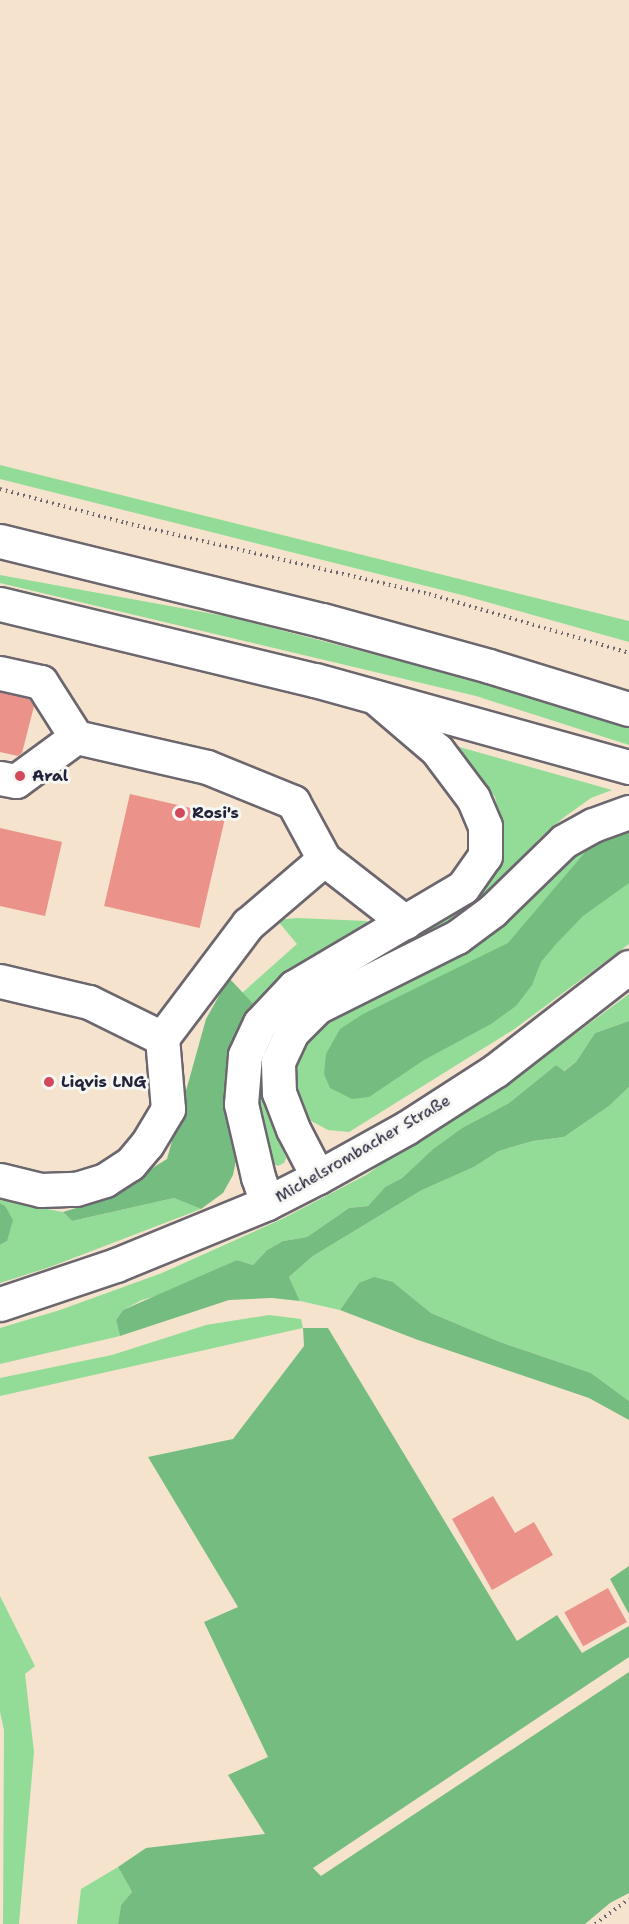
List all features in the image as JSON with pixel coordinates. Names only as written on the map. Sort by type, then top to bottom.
[{"type":"main road","points":[[0,541],[322,620],[489,666],[629,709]]},
{"type":"main road","points":[[0,604],[375,697],[629,767]]},
{"type":"main road","points":[[0,673],[41,682],[75,737],[207,767],[293,802],[324,859],[405,922]]},
{"type":"main road","points":[[267,1203],[258,1177],[241,1104],[245,1055],[260,1023],[294,987],[463,887],[485,856],[485,826],[473,798],[437,750],[375,697]]},
{"type":"main road","points":[[0,778],[16,781],[75,737]]},
{"type":"main road","points":[[318,1177],[293,1128],[279,1093],[278,1062],[291,1032],[317,1007],[457,937],[492,911],[564,841],[592,825],[629,812]]},
{"type":"main road","points":[[0,1180],[41,1190],[76,1189],[105,1180],[130,1164],[147,1144],[168,1109],[162,1038],[248,924],[324,859]]},
{"type":"main road","name":"Michelsrombacher Straße","points":[[0,1304],[116,1265],[267,1203],[318,1177],[406,1128],[496,1070],[629,967]]},
{"type":"main road","points":[[0,981],[89,1002],[162,1038]]},
{"type":"path","points":[[0,489],[126,523],[429,594],[629,652]]},
{"type":"path","points":[[595,1924],[629,1899]]},
{"type":"green space","points":[[0,465],[629,621],[629,642],[462,595],[0,479]]},
{"type":"green space","points":[[0,575],[230,617],[520,692],[629,726],[629,745],[476,696],[0,583]]},
{"type":"green space","points":[[445,743],[612,790],[591,798],[539,839],[496,892],[418,941],[311,998],[285,1024],[269,1057],[264,1079],[270,1120],[286,1158],[284,1163],[278,1166],[270,1162],[261,1148],[255,1115],[253,1079],[259,1049],[272,1023],[297,996],[334,971],[440,915],[474,893],[495,870],[501,850],[502,827],[495,797],[476,772]]},
{"type":"green space","points":[[629,818],[629,944],[513,1030],[349,1132],[328,1130],[304,1117],[289,1085],[296,1051],[330,1015],[554,860]]},
{"type":"green space","points":[[629,823],[629,883],[583,916],[556,944],[541,962],[532,985],[516,1006],[491,1024],[424,1060],[369,1097],[352,1099],[330,1088],[324,1074],[326,1054],[340,1029],[363,1014],[508,943],[598,837]]},
{"type":"green space","points":[[297,918],[367,921],[369,926],[258,1009],[242,993],[297,944],[277,920]]},
{"type":"green space","points":[[229,978],[258,1009],[237,1155],[233,1175],[223,1193],[201,1209],[174,1198],[72,1221],[63,1212],[99,1201],[167,1159],[206,1019]]},
{"type":"green space","points":[[629,994],[629,1021],[595,1033],[576,1062],[563,1071],[556,1065],[509,1103],[462,1128],[433,1149],[402,1178],[385,1187],[368,1206],[349,1208],[307,1237],[283,1241],[267,1250],[253,1265],[237,1260],[166,1293],[142,1300],[123,1310],[116,1320],[120,1336],[0,1364],[0,1328],[60,1310],[162,1273],[282,1219],[366,1175],[443,1120],[490,1097]]},
{"type":"green space","points":[[629,1021],[629,1087],[609,1106],[564,1137],[533,1141],[499,1151],[474,1167],[422,1190],[313,1256],[289,1277],[300,1301],[272,1298],[229,1300],[120,1336],[116,1320],[123,1310],[237,1260],[253,1265],[267,1250],[283,1241],[307,1237],[349,1208],[368,1206],[385,1187],[402,1178],[433,1149],[462,1128],[509,1103],[556,1065],[564,1071],[576,1062],[595,1033]]},
{"type":"green space","points":[[629,1087],[629,1401],[591,1373],[500,1342],[431,1313],[393,1282],[359,1283],[340,1310],[300,1301],[289,1277],[313,1256],[422,1190],[474,1167],[499,1151],[533,1141],[564,1137],[609,1106]]},
{"type":"green space","points":[[174,1198],[201,1209],[50,1267],[0,1283],[0,1245],[7,1241],[5,1206],[0,1203],[0,1200],[63,1212],[72,1221]]},
{"type":"green space","points":[[0,1203],[5,1206],[13,1220],[7,1241],[0,1245]]},
{"type":"green space","points":[[374,1277],[393,1282],[431,1313],[500,1342],[591,1373],[629,1401],[629,1420],[589,1398],[418,1340],[340,1310],[359,1283]]},
{"type":"green space","points":[[269,1315],[301,1319],[303,1328],[0,1396],[0,1378],[112,1355],[206,1325]]},
{"type":"green space","points":[[303,1328],[328,1328],[517,1641],[557,1615],[582,1653],[629,1626],[629,1657],[313,1868],[321,1876],[629,1672],[629,1893],[610,1903],[585,1924],[118,1924],[121,1905],[132,1892],[118,1867],[146,1848],[265,1834],[228,1775],[268,1757],[204,1622],[238,1607],[148,1457],[233,1439],[304,1346]]},
{"type":"green space","points":[[629,1566],[629,1614],[610,1579]]},
{"type":"green space","points":[[0,1596],[35,1666],[25,1674],[34,1752],[19,1924],[3,1924],[4,1730],[0,1712]]},
{"type":"green space","points":[[118,1867],[132,1892],[121,1905],[118,1924],[77,1924],[81,1889]]},
{"type":"building","points":[[0,692],[29,699],[34,706],[22,753],[18,756],[0,752]]},
{"type":"building","points":[[130,794],[225,816],[200,928],[104,906]]},
{"type":"building","points":[[0,828],[62,842],[45,916],[0,906]]},
{"type":"building","points":[[493,1496],[515,1533],[534,1522],[553,1555],[492,1590],[452,1519]]},
{"type":"building","points":[[608,1588],[627,1622],[583,1646],[564,1612]]},
{"type":"place","name":"Aral","points":[[20,776]]},
{"type":"place","name":"Rosi's","points":[[180,813]]},
{"type":"place","name":"Liqvis LNG","points":[[49,1082]]}]
